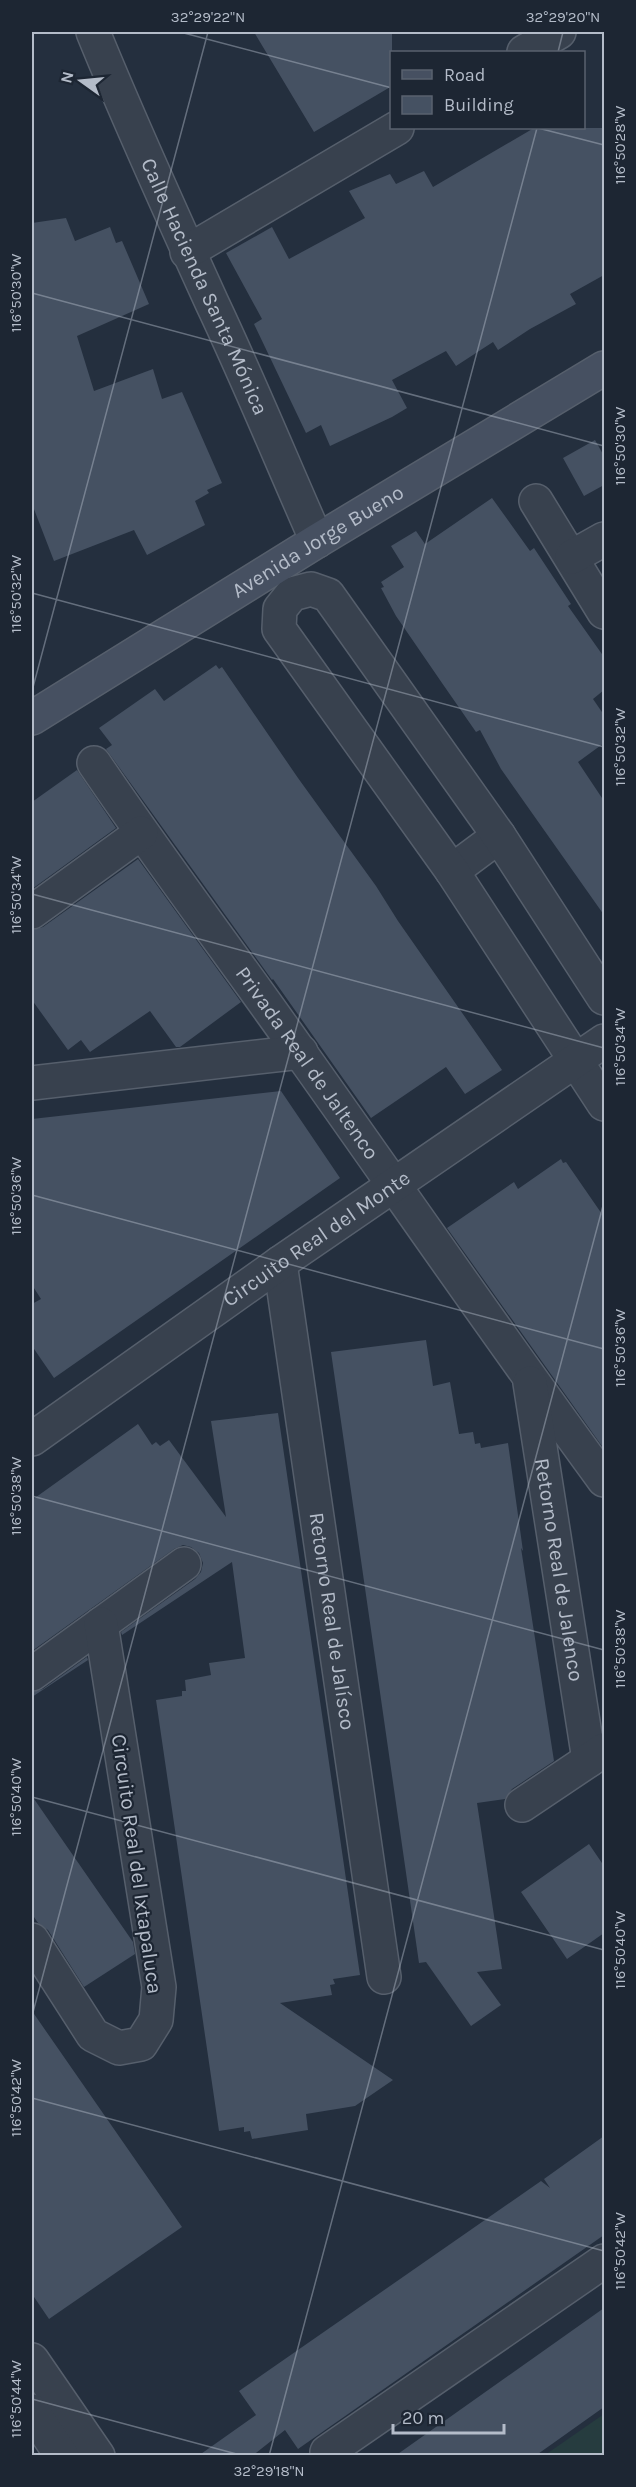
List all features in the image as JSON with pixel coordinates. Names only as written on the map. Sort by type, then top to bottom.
[{"type":"main road","name":"Avenida Jorge Bueno","points":[[32,718],[317,541],[604,368]]},
{"type":"street","name":"Calle Hacienda Santa Mónica","points":[[93,32],[130,125],[212,302],[317,541]]},
{"type":"street","points":[[526,51],[559,32]]},
{"type":"street","points":[[187,252],[395,129]]},
{"type":"street","points":[[536,501],[573,557],[604,612]]},
{"type":"street","points":[[573,557],[604,539]]},
{"type":"street","points":[[604,998],[499,836],[328,595],[311,589],[292,594],[280,609],[279,629],[452,871],[604,1104]]},
{"type":"street","name":"Privada Real de Jaltenco","points":[[94,763],[141,833],[300,1052],[529,1379],[604,1480]]},
{"type":"street","points":[[32,912],[141,833]]},
{"type":"street","points":[[452,871],[499,836]]},
{"type":"street","name":"Circuito Real del Monte","points":[[32,1439],[280,1263],[604,1041]]},
{"type":"street","points":[[32,1083],[300,1052]]},
{"type":"street","name":"Retorno Real de Jalísco","points":[[280,1263],[384,1977]]},
{"type":"street","name":"Retorno Real de Jalenco","points":[[529,1379],[597,1755]]},
{"type":"street","points":[[32,1674],[184,1564]]},
{"type":"street","name":"Circuito Real del Ixtapaluca","points":[[32,1940],[93,2035],[119,2048],[141,2044],[156,2020],[159,1987],[101,1624]]},
{"type":"street","points":[[522,1804],[597,1755]]},
{"type":"street","points":[[327,2452],[604,2261]]},
{"type":"street","points":[[32,2360],[48,2430],[98,2456]]},
{"type":"green space","points":[[604,2414],[604,2455],[545,2455]]},
{"type":"building","points":[[254,32],[392,32],[390,87],[314,132]]},
{"type":"building","points":[[604,128],[604,275],[570,294],[576,304],[530,329],[498,350],[493,342],[456,366],[446,351],[392,380],[407,408],[330,446],[321,425],[306,433],[254,324],[262,319],[226,253],[272,227],[289,259],[365,218],[349,191],[390,174],[396,184],[424,171],[433,187],[532,129]]},
{"type":"building","points":[[66,218],[75,241],[110,227],[116,243],[122,241],[149,304],[77,336],[94,391],[153,369],[162,399],[182,392],[222,483],[207,490],[209,493],[195,501],[205,525],[147,555],[134,530],[54,561],[32,504],[32,223]]},
{"type":"building","points":[[595,440],[604,456],[604,485],[584,496],[563,458]]},
{"type":"building","points":[[492,498],[530,551],[534,548],[571,604],[568,606],[604,657],[604,690],[593,699],[604,715],[604,743],[578,762],[604,801],[604,915],[501,769],[480,730],[476,732],[396,616],[381,588],[384,587],[381,582],[404,567],[391,546],[416,531],[425,544]]},
{"type":"building","points":[[216,665],[219,669],[222,667],[502,1070],[465,1094],[446,1067],[371,1118],[106,749],[112,745],[99,728],[155,689],[164,701]]},
{"type":"building","points":[[77,770],[116,828],[32,889],[32,802]]},
{"type":"building","points":[[138,859],[241,1002],[180,1047],[176,1047],[150,1011],[90,1052],[81,1040],[68,1050],[32,1000],[32,930],[43,927]]},
{"type":"building","points":[[281,1091],[340,1178],[54,1378],[32,1346],[32,1304],[41,1299],[32,1285],[32,1119]]},
{"type":"building","points":[[561,1159],[563,1163],[566,1162],[604,1217],[604,1449],[447,1228],[514,1182],[518,1189]]},
{"type":"building","points":[[426,1340],[433,1386],[450,1382],[459,1434],[473,1432],[475,1444],[480,1443],[481,1448],[508,1443],[523,1551],[521,1548],[554,1761],[512,1789],[505,1799],[477,1803],[502,1969],[477,1972],[501,2005],[471,2026],[426,1962],[419,1963],[331,1352]]},
{"type":"building","points":[[278,1413],[360,1975],[333,1979],[335,1984],[330,1985],[332,1995],[280,2003],[393,2080],[355,2106],[306,2114],[308,2130],[252,2139],[250,2131],[244,2132],[244,2127],[219,2131],[156,1700],[182,1696],[182,1691],[186,1691],[185,1680],[211,1675],[209,1663],[245,1658],[232,1562],[122,1635],[121,1632],[195,1579],[201,1572],[203,1563],[199,1553],[183,1545],[174,1549],[32,1651],[32,1500],[138,1424],[152,1445],[156,1442],[160,1446],[169,1440],[226,1517],[211,1421]]},
{"type":"building","points":[[87,1657],[88,1660],[32,1697],[32,1692],[43,1689]]},
{"type":"building","points":[[32,1796],[133,1942],[135,1954],[84,1987],[48,1930],[38,1923],[32,1914]]},
{"type":"building","points":[[589,1844],[604,1866],[604,1933],[567,1959],[521,1892]]},
{"type":"building","points":[[32,2011],[182,2227],[49,2319],[32,2294]]},
{"type":"building","points":[[604,2136],[604,2235],[298,2449],[285,2430],[252,2456],[198,2456],[256,2415],[239,2391],[541,2181],[550,2188],[544,2179]]},
{"type":"building","points":[[604,2308],[604,2407],[552,2444],[535,2456],[395,2456]]}]
